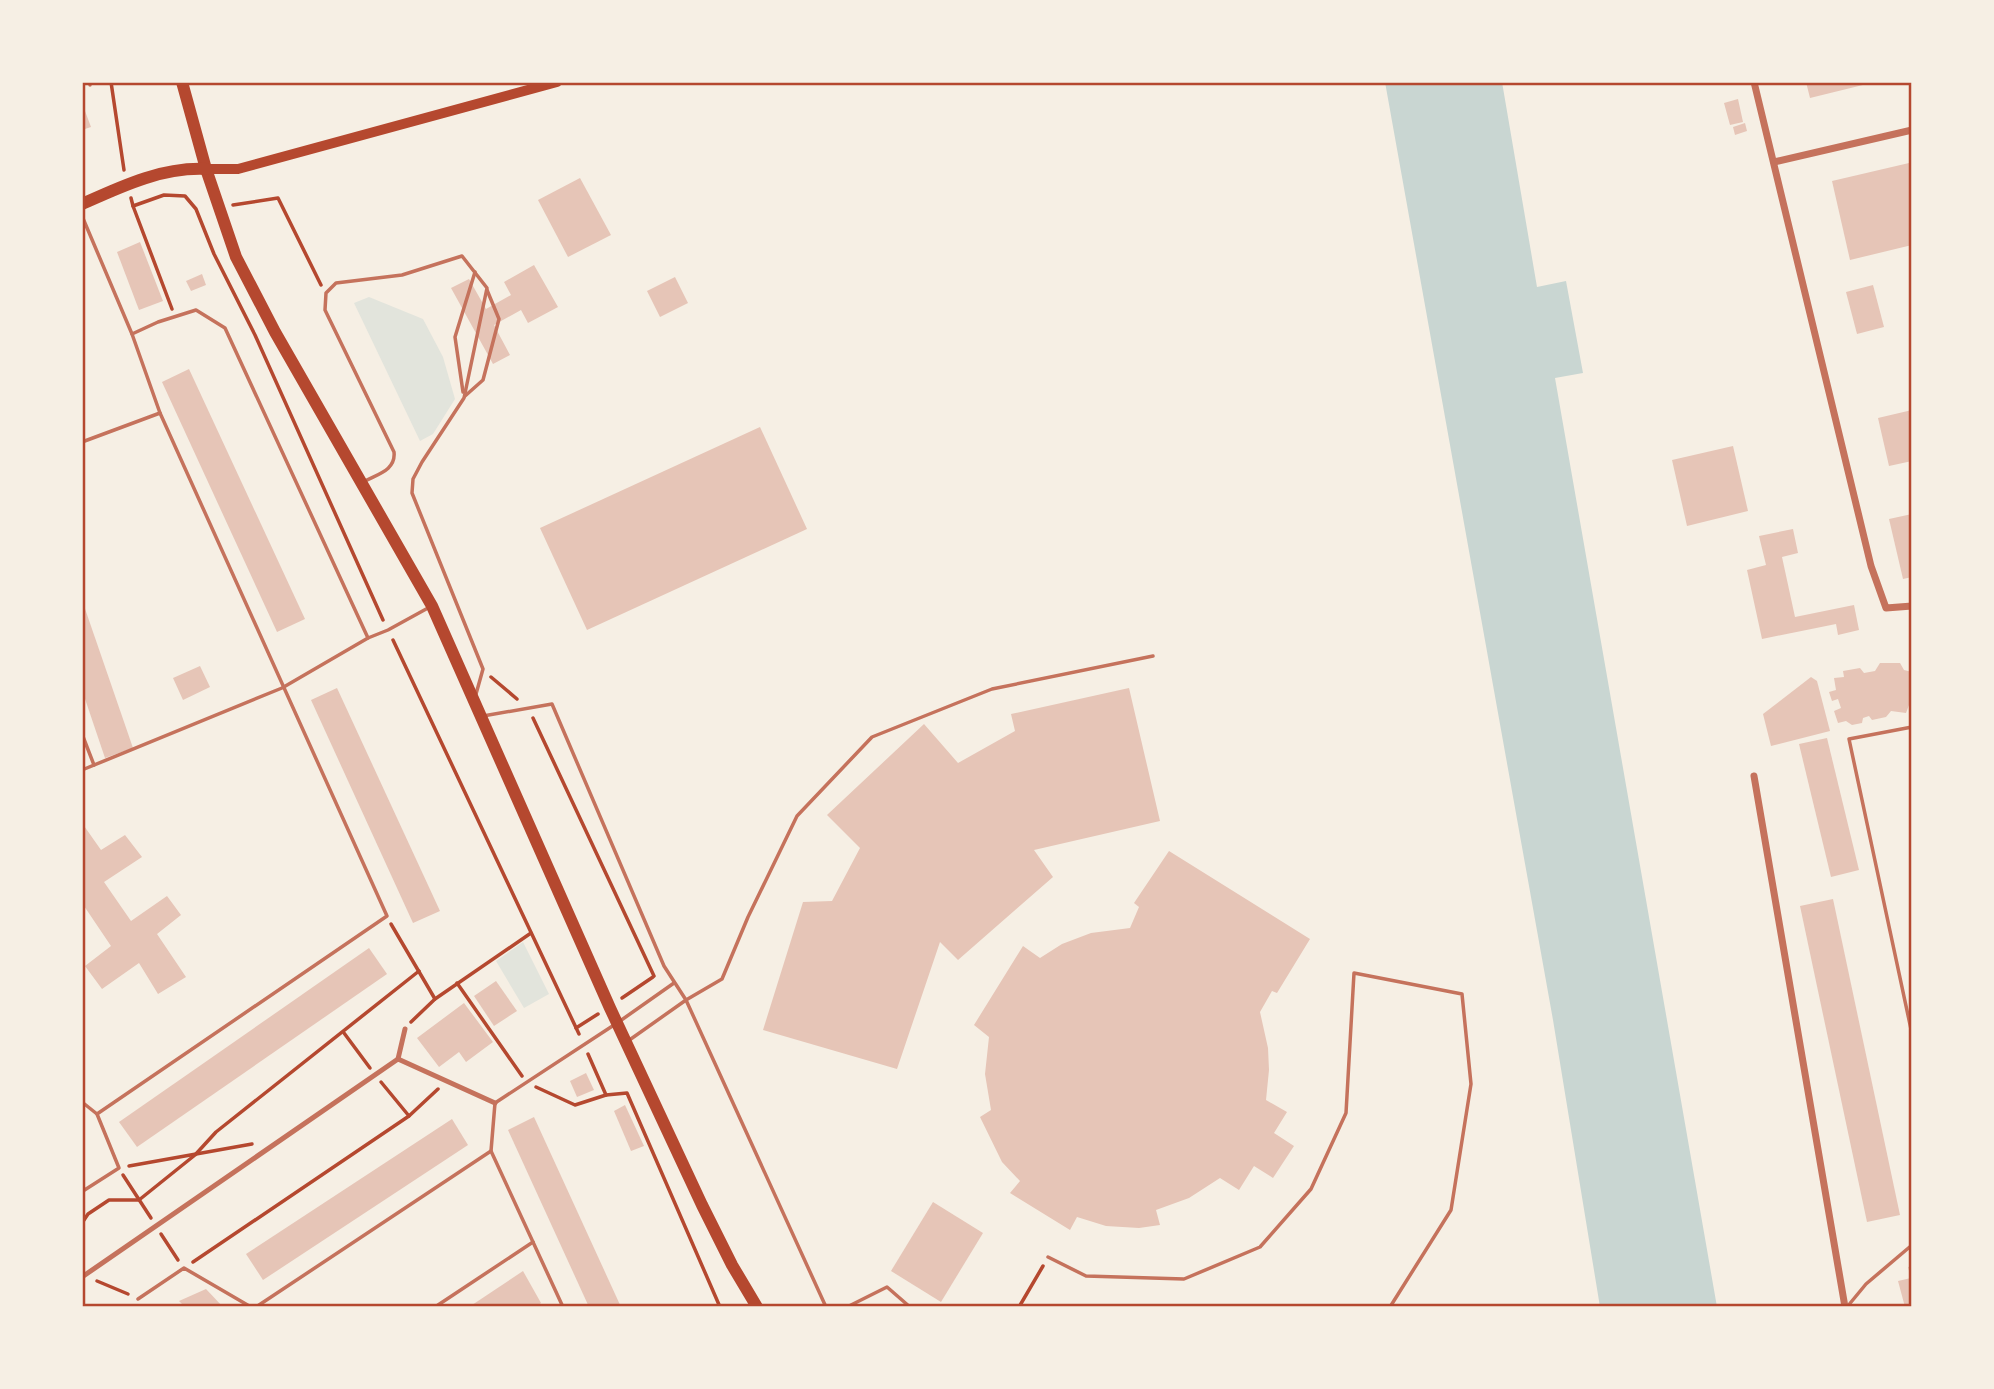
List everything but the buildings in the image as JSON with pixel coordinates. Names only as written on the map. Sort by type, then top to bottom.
[{"type":"main road","points":[[182,82],[206,169],[242,267],[360,484],[432,606],[617,1023],[702,1205],[757,1307]]},
{"type":"main road","points":[[82,204],[127,185],[169,172],[238,169],[558,82]]},
{"type":"street","points":[[1754,82],[1871,566],[1886,608],[1910,607]]},
{"type":"street","points":[[1774,162],[1912,130]]},
{"type":"street","points":[[1754,776],[1846,1307]]},
{"type":"street","points":[[84,1276],[398,1059],[405,1029]]},
{"type":"street","points":[[398,1059],[495,1103]]},
{"type":"lane","points":[[82,216],[132,334],[160,413],[387,916],[97,1114]]},
{"type":"lane","points":[[360,484],[392,467],[394,452],[325,310],[326,293],[336,283],[402,275],[462,256],[487,288],[499,319],[483,380],[464,398],[422,462],[413,479],[412,493],[483,669],[474,702]]},
{"type":"lane","points":[[464,398],[455,337],[475,272]]},
{"type":"lane","points":[[464,398],[487,288]]},
{"type":"lane","points":[[132,334],[196,310],[225,328],[368,638]]},
{"type":"lane","points":[[82,442],[160,413]]},
{"type":"lane","points":[[82,770],[282,688],[368,638],[432,606]]},
{"type":"lane","points":[[626,1042],[686,1000],[722,979],[748,917],[797,816],[872,737],[992,689],[1153,656]]},
{"type":"lane","points":[[480,717],[552,704],[664,966],[686,1000],[826,1307]]},
{"type":"lane","points":[[1912,727],[1849,739],[1912,1034]]},
{"type":"lane","points":[[82,734],[93,765]]},
{"type":"lane","points":[[1048,1257],[1086,1276],[1184,1279],[1260,1247],[1311,1189],[1346,1113],[1354,973],[1462,994],[1471,1084],[1451,1210],[1390,1307]]},
{"type":"lane","points":[[563,1307],[491,1151],[495,1103],[675,983]]},
{"type":"lane","points":[[82,1102],[97,1114],[119,1168],[82,1191]]},
{"type":"lane","points":[[256,1307],[491,1151]]},
{"type":"lane","points":[[435,1307],[533,1242]]},
{"type":"lane","points":[[1846,1307],[1866,1284],[1912,1245]]},
{"type":"lane","points":[[138,1299],[184,1268],[251,1307]]},
{"type":"lane","points":[[847,1307],[887,1287],[910,1307]]},
{"type":"path","points":[[111,82],[127,185],[175,317]]},
{"type":"path","points":[[133,206],[164,195],[185,196],[196,209],[214,254],[255,335],[409,678],[606,1095]]},
{"type":"path","points":[[196,209],[278,198],[326,293]]},
{"type":"path","points":[[483,669],[528,708],[654,976]]},
{"type":"path","points":[[387,916],[435,999]]},
{"type":"path","points":[[405,1029],[435,999],[531,932]]},
{"type":"path","points":[[82,1223],[88,1214],[109,1200],[139,1200],[195,1154],[216,1132],[419,971]]},
{"type":"path","points":[[457,983],[527,1082],[575,1105],[606,1095],[626,1093],[720,1307]]},
{"type":"path","points":[[344,1032],[409,1116]]},
{"type":"path","points":[[184,1268],[409,1116],[447,1081]]},
{"type":"path","points":[[119,1168],[282,1139]]},
{"type":"path","points":[[1019,1307],[1048,1257]]},
{"type":"path","points":[[84,1276],[138,1299]]},
{"type":"shaded area","points":[[1385,82],[1502,82],[1537,287],[1566,281],[1583,373],[1555,378],[1717,1307],[1600,1307],[1553,1020]]},
{"type":"shaded area","points":[[369,297],[423,319],[443,357],[455,399],[433,434],[420,441],[354,303]]},
{"type":"shaded area","points":[[523,942],[549,994],[524,1008],[496,961]]}]
